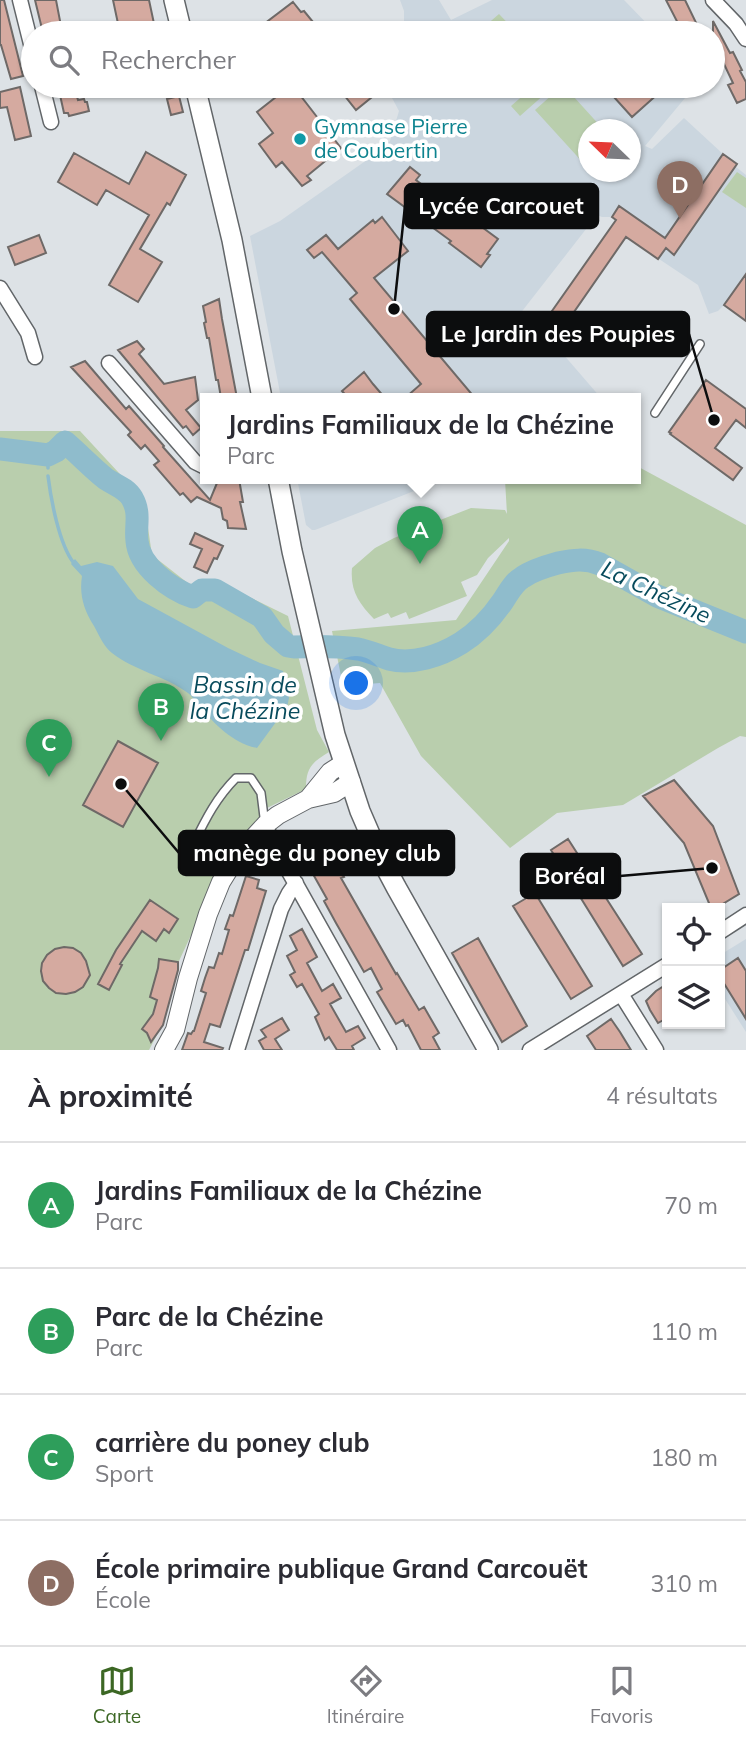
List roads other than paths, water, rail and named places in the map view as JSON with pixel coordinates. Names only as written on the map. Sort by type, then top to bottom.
[{"type":"main road","points":[[174,0],[180,21]]},
{"type":"main road","points":[[198,98],[232,240],[261,393]]},
{"type":"main road","points":[[279,484],[292,551],[338,746],[363,820],[379,855],[488,1050]]},
{"type":"street","points":[[20,0],[25,21]]},
{"type":"street","points":[[713,0],[746,39]]},
{"type":"street","points":[[44,98],[51,122]]},
{"type":"street","points":[[0,288],[28,333],[35,356]]},
{"type":"street","points":[[109,363],[200,466]]},
{"type":"street","points":[[308,799],[330,772],[344,763]]},
{"type":"street","points":[[164,1050],[175,1030],[208,914],[221,882],[239,853],[276,817],[308,799],[334,793],[351,782]]},
{"type":"street","points":[[265,825],[389,1050]]},
{"type":"street","points":[[237,1050],[281,909],[296,883]]},
{"type":"street","points":[[725,929],[746,915]]},
{"type":"street","points":[[530,1050],[665,966]]},
{"type":"street","points":[[154,1050],[188,978]]},
{"type":"street","points":[[621,994],[656,1050]]},
{"type":"lane","points":[[655,413],[700,344]]},
{"type":"lane","points":[[194,843],[208,814],[223,791],[236,778],[251,778],[261,793],[265,825]]},
{"type":"water","name":"Bassin de la Chézine","points":[[75,559],[81,566],[97,562],[113,566],[138,599],[228,648],[283,671],[289,698],[287,707],[257,748],[240,742],[225,732],[188,693],[130,664],[109,650],[85,608],[81,590],[82,576],[71,564]]},
{"type":"waterway","name":"La Chézine","points":[[0,449],[48,455],[65,442],[101,475],[130,495],[137,514],[139,550],[157,575],[193,597],[202,590],[215,590],[262,617],[274,634],[288,646],[358,649],[398,661],[426,658],[453,648],[473,634],[489,619],[523,577],[549,565],[579,560],[600,564],[657,596],[746,632]]},
{"type":"waterway","points":[[48,455],[48,468]]},
{"type":"waterway","points":[[48,476],[60,533],[73,562]]},
{"type":"place","name":"Gymnase Pierre de Coubertin","points":[[300,139]]},
{"type":"place","name":"École primaire publique Grand Carcouët","points":[[680,219]]},
{"type":"place","name":"Lycée Carcouet","points":[[394,309]]},
{"type":"place","name":"Le Jardin des Poupies","points":[[714,420]]},
{"type":"place","name":"Jardins Familiaux de la Chézine","points":[[420,564]]},
{"type":"place","name":"Parc de la Chézine","points":[[161,741]]},
{"type":"place","name":"carrière du poney club","points":[[49,777]]},
{"type":"place","name":"manège du poney club","points":[[121,784]]},
{"type":"place","name":"Boréal","points":[[712,868]]}]
